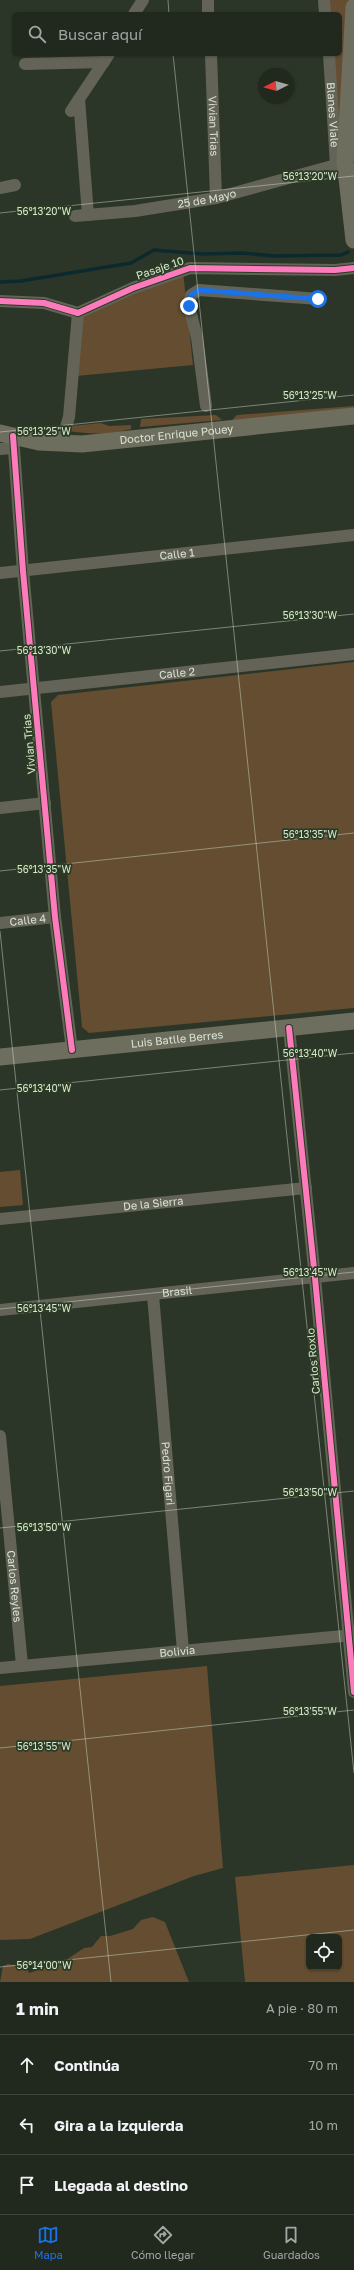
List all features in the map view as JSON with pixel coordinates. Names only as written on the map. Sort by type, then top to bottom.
[{"type":"street","points":[[135,12],[143,0]]},
{"type":"street","points":[[208,0],[208,12]]},
{"type":"street","points":[[324,0],[326,12]]},
{"type":"street","points":[[354,6],[351,95],[345,160],[354,240]]},
{"type":"street","name":"Vivian Trias","points":[[211,56],[216,198]]},
{"type":"street","name":"Blanes Viale","points":[[329,56],[345,160]]},
{"type":"street","points":[[25,64],[106,58]]},
{"type":"street","points":[[70,111],[106,58]]},
{"type":"street","points":[[79,99],[88,215]]},
{"type":"street","name":"25 de Mayo","points":[[75,216],[135,211],[216,198],[345,160]]},
{"type":"street","points":[[0,188],[15,185]]},
{"type":"street","name":"Pasaje 10","points":[[335,270],[354,260]]},
{"type":"street","name":"Pasaje 10","points":[[78,313],[134,288],[190,268],[335,270],[354,268]]},
{"type":"street","name":"Pasaje 10","points":[[335,270],[354,275]]},
{"type":"street","points":[[206,406],[197,338],[189,306],[191,295],[199,290],[318,299]]},
{"type":"street","points":[[0,301],[44,303],[78,313],[69,417],[61,443]]},
{"type":"street","name":"Doctor Enrique Pouey","points":[[9,439],[61,443],[104,442],[354,416]]},
{"type":"street","points":[[0,449],[9,439]]},
{"type":"street","name":"Vivian Trias","points":[[9,439],[55,917],[72,1050]]},
{"type":"street","name":"Calle 1","points":[[0,573],[354,535]]},
{"type":"street","name":"Calle 2","points":[[0,692],[354,654]]},
{"type":"street","points":[[0,808],[45,803]]},
{"type":"street","name":"Calle 4","points":[[0,923],[55,917]]},
{"type":"street","name":"Luis Batlle Berres","points":[[0,1057],[354,1021]]},
{"type":"street","name":"Carlos Roxlo","points":[[289,1028],[351,1635],[354,1692]]},
{"type":"street","name":"De la Sierra","points":[[0,1219],[306,1188]]},
{"type":"street","name":"Brasil","points":[[0,1310],[354,1274]]},
{"type":"street","name":"Pedro Figari","points":[[153,1295],[183,1650]]},
{"type":"street","name":"Carlos Reyles","points":[[0,1436],[22,1665]]},
{"type":"street","name":"Bolivia","points":[[0,1668],[351,1635]]},
{"type":"shaded area","points":[[327,0],[349,0],[345,141],[341,150],[332,56],[342,56],[342,12],[328,12]]},
{"type":"shaded area","points":[[183,271],[193,365],[76,376],[82,317]]},
{"type":"shaded area","points":[[354,406],[354,408],[231,421],[237,415]]},
{"type":"shaded area","points":[[216,415],[222,420],[140,427],[141,419]]},
{"type":"shaded area","points":[[101,423],[109,426],[131,425],[131,429],[100,433],[68,431],[71,426]]},
{"type":"shaded area","points":[[354,662],[354,1008],[89,1033],[82,1027],[51,702],[58,695]]},
{"type":"shaded area","points":[[20,1170],[23,1205],[0,1207],[0,1172]]},
{"type":"shaded area","points":[[207,1666],[223,1868],[194,1876],[30,1939],[0,1940],[0,1686]]},
{"type":"shaded area","points":[[354,1865],[354,1982],[245,1982],[235,1877]]},
{"type":"shaded area","points":[[153,1917],[165,1922],[189,1982],[0,1982],[3,1966],[8,1964],[27,1968],[29,1973],[63,1962],[84,1948],[92,1947],[101,1936],[110,1936],[133,1929],[141,1920]]},
{"type":"waterway","points":[[0,282],[21,281],[131,263],[154,250],[203,254],[242,253],[274,256],[341,255],[348,252]]},
{"type":"cycle path","points":[[0,301],[44,303],[78,313],[133,288],[190,268],[335,270],[354,268]]},
{"type":"cycle path","points":[[13,436],[23,571],[55,917],[72,1050]]},
{"type":"cycle path","points":[[289,1028],[315,1278],[354,1692]]},
{"type":"route","points":[[189,306],[191,295],[199,290],[318,299]]}]
